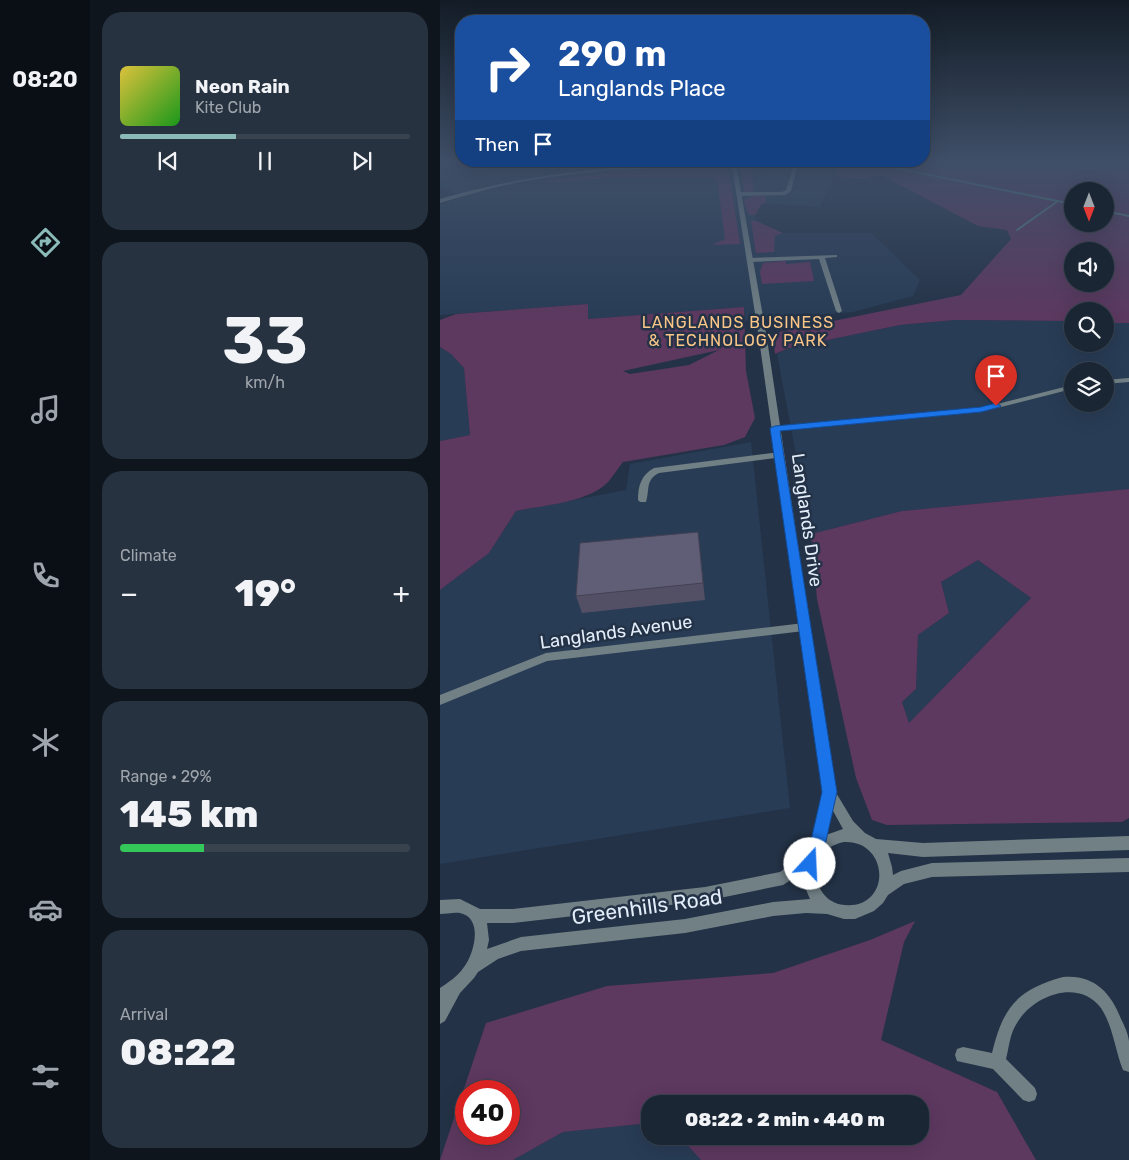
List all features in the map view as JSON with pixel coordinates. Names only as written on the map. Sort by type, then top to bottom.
[{"type":"street","name":"Langlands Drive","points":[[742,214],[763,339],[829,792],[848,825],[867,842]]},
{"type":"street","points":[[750,260],[835,256]]},
{"type":"street","points":[[822,257],[839,311]]},
{"type":"street","points":[[1114,381],[1129,380]]},
{"type":"street","points":[[775,428],[981,410],[1064,389]]},
{"type":"street","points":[[643,500],[642,492],[645,479],[647,475],[657,470],[780,455]]},
{"type":"street","name":"Langlands Avenue","points":[[440,700],[546,657],[804,626]]},
{"type":"street","name":"Langlands Drive","points":[[814,854],[829,792]]},
{"type":"street","points":[[1129,843],[923,850],[867,842],[841,835],[823,842],[814,854],[809,873],[812,886],[819,898],[829,907],[848,912],[867,909],[877,901],[884,890],[901,878],[932,870],[1129,865]]},
{"type":"street","points":[[867,842],[885,866],[884,890]]},
{"type":"street","name":"Greenhills Road","points":[[476,916],[513,916],[705,894],[783,878],[814,854]]},
{"type":"street","points":[[440,907],[458,906],[468,909],[476,916],[481,926],[483,938],[476,965],[455,989],[440,1016]]},
{"type":"street","name":"Greenhills Road","points":[[476,965],[494,954],[521,944],[684,926],[772,909],[806,906],[829,907]]},
{"type":"street","points":[[997,1062],[1006,1026],[1015,1011],[1039,994],[1069,984],[1085,987],[1097,994],[1106,1003],[1129,1064]]},
{"type":"street","points":[[440,996],[455,989]]},
{"type":"street","points":[[963,1055],[997,1062],[1029,1094]]},
{"type":"shaded area","points":[[440,214],[756,214],[756,221],[783,233],[871,233],[920,280],[913,296],[853,312],[745,321],[744,307],[588,319],[587,304],[440,315]]},
{"type":"shaded area","points":[[722,214],[735,214],[740,244],[712,245],[725,239]]},
{"type":"shaded area","points":[[955,214],[1064,214],[1064,232],[1114,232],[1114,214],[1129,214],[1129,323],[1114,323],[1114,302],[1064,302],[1064,321],[954,320],[900,325],[789,348],[775,354],[772,335],[779,332],[961,295],[1011,239],[1007,230],[978,226]]},
{"type":"shaded area","points":[[751,221],[756,221],[783,233],[775,236],[774,252],[756,253]]},
{"type":"shaded area","points":[[786,261],[786,264],[810,262],[814,281],[762,284],[760,272],[763,263]]},
{"type":"shaded area","points":[[588,304],[588,319],[744,307],[746,371],[755,418],[745,437],[724,445],[623,462],[609,481],[590,494],[565,502],[516,511],[489,553],[440,590],[440,441],[470,435],[464,368],[451,354],[440,347],[440,320],[456,314]],"holes":[[[719,350],[689,365],[630,374],[623,371]]]},
{"type":"shaded area","points":[[954,320],[1064,321],[1064,352],[1114,352],[1114,323],[1129,323],[1129,489],[902,511],[811,534],[777,354],[789,348],[900,325]]},
{"type":"shaded area","points":[[440,347],[451,354],[464,368],[470,435],[440,441]]},
{"type":"shaded area","points":[[751,442],[790,808],[440,864],[440,590],[489,553],[516,511],[626,490],[630,464]]},
{"type":"shaded area","points":[[1129,489],[1129,818],[1122,822],[887,825],[872,820],[856,778],[817,599],[811,534],[902,511]],"holes":[[[978,560],[1031,598],[909,723],[902,702],[916,689],[918,635],[949,613],[941,582]]]},
{"type":"shaded area","points":[[978,560],[1031,598],[909,723],[902,702],[916,689],[918,635],[949,613],[941,582]]},
{"type":"shaded area","points":[[915,921],[904,942],[881,1040],[997,1092],[1036,1160],[701,1160],[687,1145],[929,1145],[929,1095],[641,1095],[641,1124],[563,1132],[513,1160],[440,1160],[455,1115],[455,1145],[520,1145],[520,1080],[467,1080],[486,1023],[607,986],[773,973],[870,940]]},
{"type":"shaded area","points":[[641,1124],[641,1145],[687,1145],[701,1160],[513,1160],[563,1132]]},
{"type":"building","points":[[698,532],[703,583],[576,596],[580,543]]},
{"type":"waterway","points":[[1017,230],[1039,214]]},
{"type":"waterway","points":[[1120,214],[1129,216]]},
{"type":"district","name":"LANGLANDS BUSINESS & TECHNOLOGY PARK","points":[[738,331]]},
{"type":"route","points":[[810,864],[816,850],[829,792],[775,428],[981,410],[996,406]]}]
